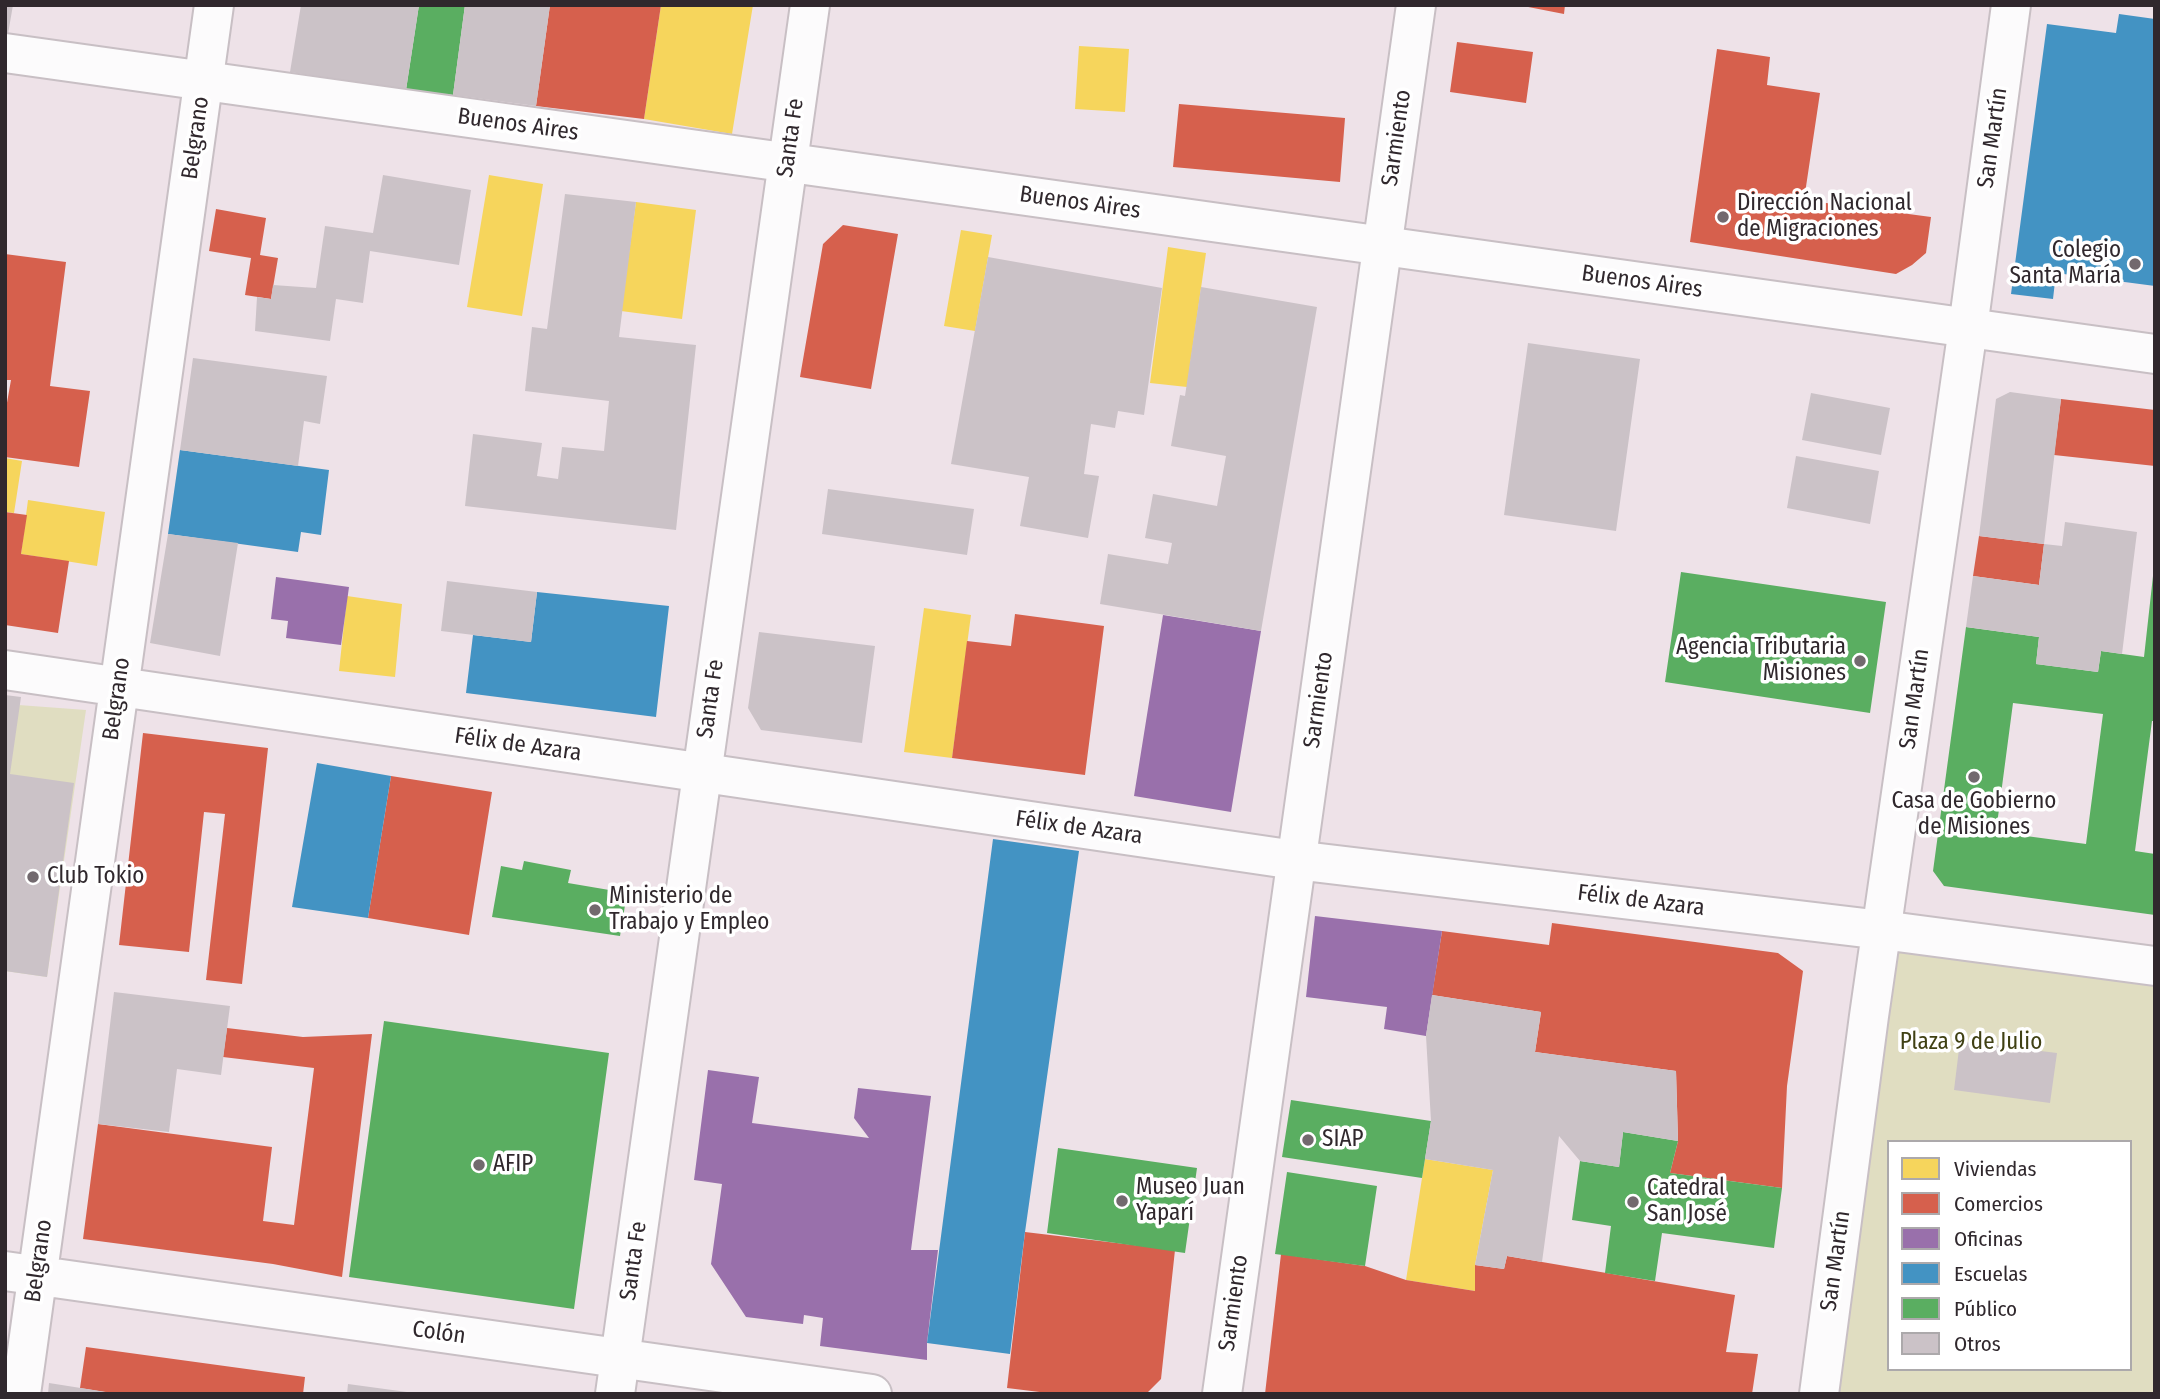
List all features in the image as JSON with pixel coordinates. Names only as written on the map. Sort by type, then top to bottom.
[{"type":"street","name":"Belgrano","points":[[21,1394],[21,1274],[119,687],[214,5]]},
{"type":"street","name":"Santa Fe","points":[[617,1376],[810,5]]},
{"type":"street","name":"Sarmiento","points":[[1222,1394],[1416,5]]},
{"type":"street","name":"San Martín","points":[[1819,1394],[2011,5]]},
{"type":"street","name":"Buenos Aires","points":[[5,52],[2155,354]]},
{"type":"street","name":"Félix de Azara","points":[[5,670],[1296,860],[1882,930],[2155,966]]},
{"type":"street","name":"Colón","points":[[21,1274],[617,1376],[872,1394]]},
{"type":"green space","name":"Club Tokio","points":[[5,704],[86,710],[47,977],[5,971]]},
{"type":"green space","name":"Plaza 9 de Julio","points":[[1885,932],[2155,968],[2155,1394],[1822,1394]]},
{"type":"building: Viviendas","points":[[661,5],[753,5],[732,134],[644,119]]},
{"type":"building: Viviendas","points":[[1079,46],[1129,49],[1125,112],[1075,109]]},
{"type":"building: Viviendas","points":[[489,175],[543,184],[522,316],[467,307]]},
{"type":"building: Viviendas","points":[[636,202],[696,210],[682,319],[621,311]]},
{"type":"building: Viviendas","points":[[961,230],[992,235],[975,331],[944,326]]},
{"type":"building: Viviendas","points":[[1168,247],[1206,253],[1187,387],[1150,383]]},
{"type":"building: Viviendas","points":[[5,458],[22,461],[14,513],[5,512]]},
{"type":"building: Viviendas","points":[[28,500],[105,512],[97,566],[21,554]]},
{"type":"building: Viviendas","points":[[347,596],[402,604],[395,677],[339,671]]},
{"type":"building: Viviendas","points":[[924,608],[971,615],[952,758],[904,752]]},
{"type":"building: Viviendas","points":[[1425,1159],[1493,1170],[1475,1265],[1475,1291],[1406,1280]]},
{"type":"building: Comercios","points":[[550,5],[661,5],[644,119],[536,106]]},
{"type":"building: Comercios","points":[[1518,5],[1565,5],[1564,14]]},
{"type":"building: Comercios","points":[[1457,42],[1533,52],[1526,103],[1450,92]]},
{"type":"building: Comercios","points":[[1717,49],[1770,57],[1767,85],[1820,93],[1804,200],[1931,217],[1926,253],[1896,274],[1690,242]]},
{"type":"building: Comercios","points":[[1179,104],[1345,118],[1340,182],[1173,167]]},
{"type":"building: Comercios","points":[[216,209],[266,218],[260,255],[278,258],[271,299],[245,295],[251,258],[209,251]]},
{"type":"building: Comercios","points":[[843,225],[898,234],[871,389],[800,377],[823,244]]},
{"type":"building: Comercios","points":[[5,254],[66,262],[50,386],[90,391],[79,467],[5,457],[5,414],[11,380],[5,380]]},
{"type":"building: Comercios","points":[[2061,399],[2155,410],[2155,466],[2054,455]]},
{"type":"building: Comercios","points":[[5,512],[27,515],[21,554],[69,561],[58,633],[5,625]]},
{"type":"building: Comercios","points":[[1979,536],[2044,544],[2039,585],[1973,576]]},
{"type":"building: Comercios","points":[[1015,614],[1104,626],[1085,775],[952,758],[967,641],[1011,646]]},
{"type":"building: Comercios","points":[[143,733],[268,748],[242,984],[206,980],[225,814],[204,812],[189,952],[119,945]]},
{"type":"building: Comercios","points":[[391,776],[492,792],[469,935],[368,918]]},
{"type":"building: Comercios","points":[[1552,923],[1778,953],[1803,971],[1787,1086],[1782,1188],[1670,1173],[1678,1141],[1676,1071],[1535,1052],[1541,1012],[1432,995],[1442,931],[1549,945]]},
{"type":"building: Comercios","points":[[227,1028],[303,1037],[372,1034],[342,1277],[273,1264],[83,1239],[98,1124],[272,1147],[263,1221],[294,1225],[314,1068],[223,1057]]},
{"type":"building: Comercios","points":[[1025,1232],[1175,1250],[1161,1379],[1146,1394],[1056,1394],[1007,1388]]},
{"type":"building: Comercios","points":[[1281,1254],[1365,1266],[1406,1280],[1475,1291],[1475,1265],[1504,1269],[1507,1256],[1735,1295],[1726,1352],[1758,1354],[1752,1394],[1265,1394]]},
{"type":"building: Comercios","points":[[86,1347],[305,1377],[303,1394],[117,1394],[80,1388]]},
{"type":"building: Oficinas","points":[[276,577],[349,587],[341,645],[286,638],[288,621],[271,619]]},
{"type":"building: Oficinas","points":[[1163,615],[1261,631],[1231,812],[1134,796]]},
{"type":"building: Oficinas","points":[[1315,916],[1442,931],[1426,1036],[1384,1029],[1387,1007],[1306,997]]},
{"type":"building: Oficinas","points":[[708,1070],[759,1077],[752,1123],[869,1138],[854,1118],[858,1088],[931,1096],[911,1250],[938,1250],[927,1360],[820,1346],[823,1318],[804,1315],[803,1324],[746,1317],[711,1264],[722,1184],[694,1180]]},
{"type":"building: Escuelas","points":[[2119,14],[2155,19],[2155,286],[2056,273],[2053,299],[2011,294],[2047,24],[2116,33]]},
{"type":"building: Escuelas","points":[[180,450],[329,470],[321,535],[301,532],[298,552],[168,534]]},
{"type":"building: Escuelas","points":[[537,592],[669,606],[656,717],[466,693],[473,635],[531,642]]},
{"type":"building: Escuelas","points":[[317,763],[391,776],[368,918],[292,907]]},
{"type":"building: Escuelas","points":[[993,839],[1079,851],[1010,1354],[927,1343]]},
{"type":"building: Público","points":[[419,5],[465,5],[453,95],[406,90]]},
{"type":"building: Público","points":[[1681,572],[1886,602],[1870,713],[1665,682]]},
{"type":"building: Público","name":"Casa de Gobierno de Misiones","points":[[2155,576],[2155,721],[2152,721],[2135,851],[2155,854],[2155,915],[1944,886],[1933,871],[1966,627],[2039,637],[2036,664],[2098,672],[2101,651],[2144,657]],"holes":[[[2013,703],[2103,714],[2086,844],[1996,832]]]},
{"type":"building: Público","points":[[524,861],[571,870],[568,883],[627,893],[620,936],[492,917],[501,866],[522,870]]},
{"type":"building: Público","name":"AFIP","points":[[384,1021],[609,1053],[574,1309],[349,1277]]},
{"type":"building: Público","points":[[1291,1100],[1431,1121],[1422,1178],[1282,1157]]},
{"type":"building: Público","points":[[1623,1132],[1678,1141],[1670,1173],[1782,1188],[1774,1248],[1662,1233],[1655,1281],[1605,1273],[1611,1226],[1572,1220],[1580,1161],[1619,1167]]},
{"type":"building: Público","name":"Museo Juan Yaparí","points":[[1058,1148],[1197,1168],[1185,1253],[1047,1233]]},
{"type":"building: Público","points":[[1287,1172],[1377,1186],[1365,1266],[1275,1254]]},
{"type":"building: Otros","points":[[5,5],[13,5],[8,34],[5,34]]},
{"type":"building: Otros","points":[[301,5],[419,5],[406,90],[290,72]]},
{"type":"building: Otros","points":[[465,5],[550,5],[536,106],[453,95]]},
{"type":"building: Otros","points":[[383,175],[471,190],[459,265],[370,251],[363,303],[336,299],[330,341],[255,331],[257,297],[271,299],[273,285],[316,288],[325,226],[373,233]]},
{"type":"building: Otros","points":[[565,194],[636,202],[619,337],[696,345],[676,530],[465,506],[473,434],[542,443],[537,476],[558,479],[562,447],[604,451],[609,401],[525,391],[532,327],[547,329]]},
{"type":"building: Otros","points":[[988,257],[1162,288],[1144,415],[1118,411],[1115,428],[1091,424],[1084,474],[1099,476],[1088,538],[1020,526],[1029,477],[951,464]]},
{"type":"building: Otros","points":[[1201,287],[1317,307],[1261,631],[1100,604],[1108,554],[1168,564],[1172,543],[1145,538],[1153,494],[1217,506],[1226,456],[1171,446],[1180,395],[1185,396]]},
{"type":"building: Otros","points":[[1528,343],[1640,359],[1616,531],[1504,515]]},
{"type":"building: Otros","points":[[193,358],[327,376],[320,424],[304,421],[298,466],[180,450]]},
{"type":"building: Otros","points":[[2010,392],[2061,399],[2044,544],[1979,536],[1996,399]]},
{"type":"building: Otros","points":[[1811,393],[1890,408],[1881,455],[1802,440]]},
{"type":"building: Otros","points":[[1796,456],[1879,471],[1870,524],[1787,508]]},
{"type":"building: Otros","points":[[828,489],[974,509],[967,555],[822,534]]},
{"type":"building: Otros","points":[[2065,522],[2137,532],[2122,654],[2101,651],[2098,672],[2036,664],[2039,637],[1966,627],[1973,576],[2039,585],[2044,544],[2062,546]]},
{"type":"building: Otros","points":[[168,534],[238,543],[220,656],[150,643]]},
{"type":"building: Otros","points":[[447,581],[537,592],[531,642],[441,631]]},
{"type":"building: Otros","points":[[759,632],[875,646],[862,743],[761,730],[748,708]]},
{"type":"building: Otros","name":"Club Tokio","points":[[5,695],[21,697],[10,774],[74,783],[47,977],[5,971]]},
{"type":"building: Otros","points":[[114,992],[230,1006],[221,1075],[177,1069],[169,1132],[98,1124]]},
{"type":"building: Otros","points":[[1432,995],[1541,1012],[1535,1052],[1676,1071],[1678,1141],[1623,1132],[1619,1167],[1580,1161],[1559,1136],[1542,1262],[1507,1256],[1504,1269],[1475,1265],[1493,1170],[1425,1159],[1431,1121],[1426,1036]]},
{"type":"building: Otros","points":[[1960,1041],[2057,1053],[2050,1103],[1954,1090]]},
{"type":"building: Otros","points":[[49,1383],[106,1392],[106,1394],[48,1394]]},
{"type":"building: Otros","points":[[348,1384],[407,1392],[407,1394],[347,1394]]},
{"type":"place","name":"Dirección Nacional de Migraciones","points":[[1723,217]]},
{"type":"place","name":"Colegio Santa María","points":[[2135,264]]},
{"type":"place","name":"Agencia Tributaria Misiones","points":[[1860,661]]},
{"type":"place","name":"Casa de Gobierno de Misiones","points":[[1974,777]]},
{"type":"place","name":"Club Tokio","points":[[33,877]]},
{"type":"place","name":"Ministerio de Trabajo y Empleo","points":[[595,910]]},
{"type":"place","name":"SIAP","points":[[1308,1140]]},
{"type":"place","name":"AFIP","points":[[479,1165]]},
{"type":"place","name":"Museo Juan Yaparí","points":[[1122,1201]]},
{"type":"place","name":"Catedral San José","points":[[1633,1202]]}]
